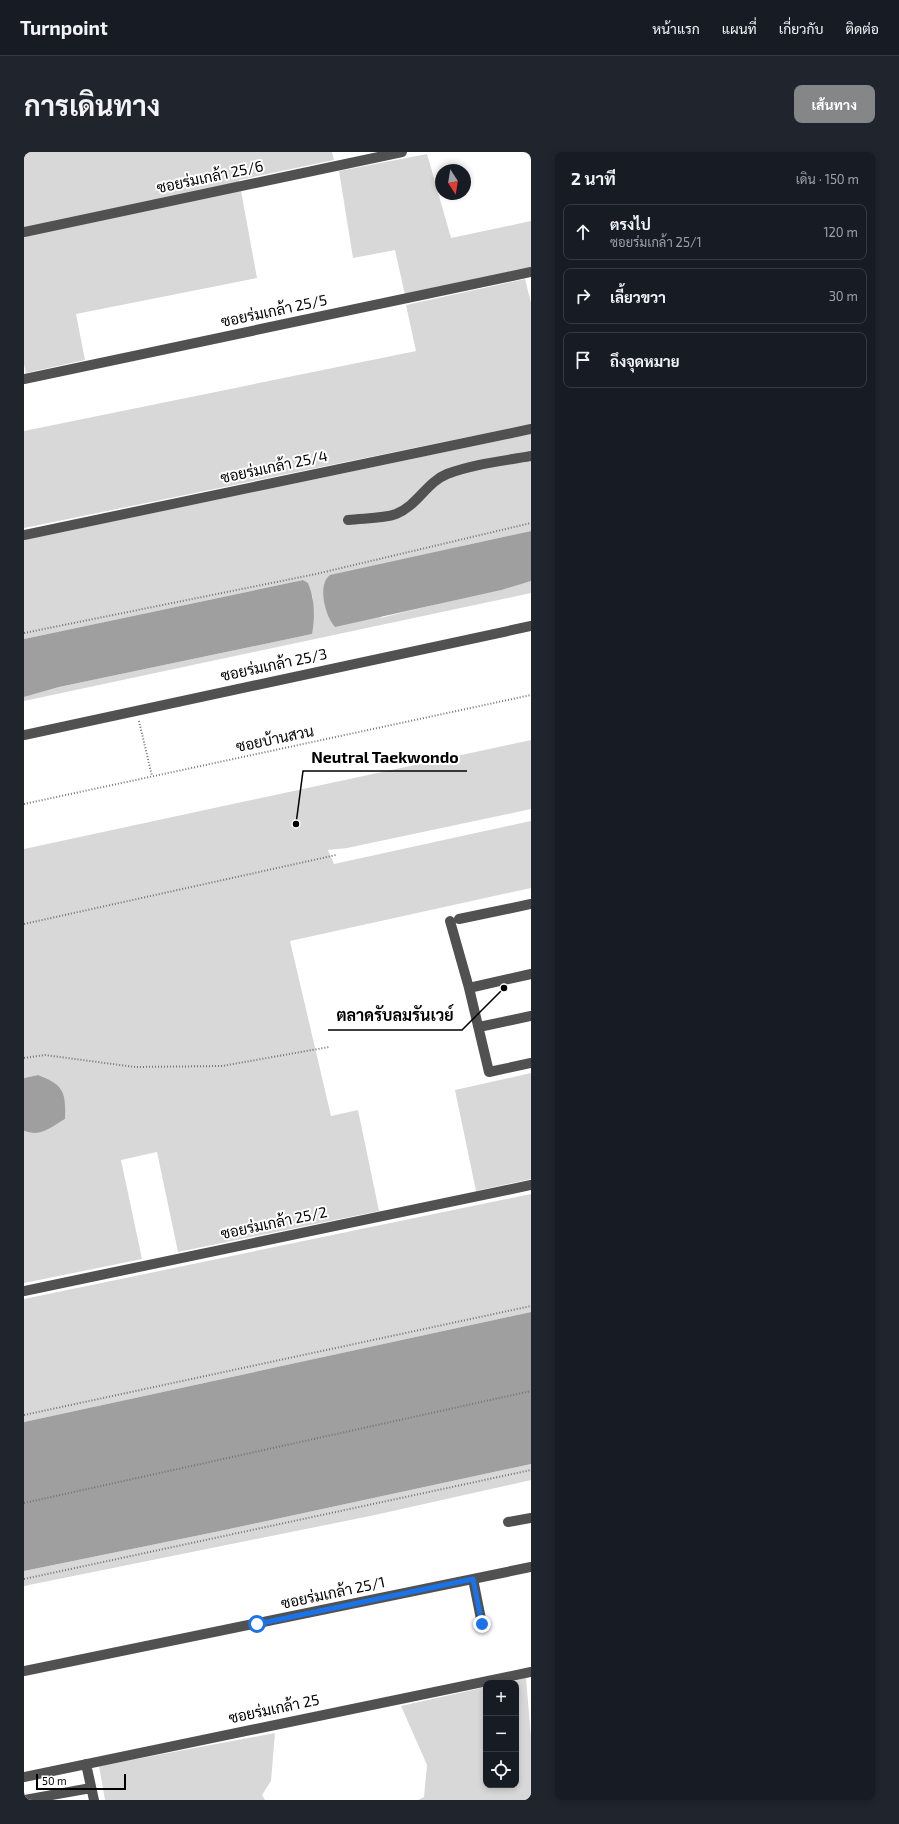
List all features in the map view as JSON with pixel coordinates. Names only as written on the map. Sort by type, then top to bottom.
[{"type":"street","name":"ซอยร่มเกล้า 25/6","points":[[24,232],[402,152]]},
{"type":"street","name":"ซอยร่มเกล้า 25/5","points":[[24,379],[531,272]]},
{"type":"street","name":"ซอยร่มเกล้า 25/4","points":[[24,535],[531,429]]},
{"type":"street","points":[[348,520],[397,514],[435,481],[446,474],[531,456]]},
{"type":"street","name":"ซอยร่มเกล้า 25/3","points":[[24,735],[531,626]]},
{"type":"street","points":[[531,904],[455,920],[490,1072],[531,1063]]},
{"type":"street","points":[[470,988],[531,974]]},
{"type":"street","points":[[479,1027],[531,1016]]},
{"type":"street","name":"ซอยร่มเกล้า 25/2","points":[[24,1291],[531,1185]]},
{"type":"street","points":[[508,1522],[531,1518]]},
{"type":"street","name":"ซอยร่มเกล้า 25/1","points":[[24,1671],[531,1567]]},
{"type":"street","points":[[473,1579],[482,1624]]},
{"type":"street","name":"ซอยร่มเกล้า 25","points":[[24,1777],[531,1672]]},
{"type":"street","points":[[86,1764],[94,1800]]},
{"type":"street","points":[[24,1800],[92,1788]]},
{"type":"path","points":[[24,633],[316,574],[531,523]]},
{"type":"path","name":"ซอยบ้านสวน","points":[[24,804],[531,695]]},
{"type":"path","points":[[139,720],[152,776]]},
{"type":"path","points":[[24,924],[336,854]]},
{"type":"path","points":[[24,1058],[45,1055],[135,1067],[222,1066],[330,1047]]},
{"type":"path","points":[[24,1415],[531,1306]]},
{"type":"path","points":[[24,1503],[531,1391]]},
{"type":"path","points":[[24,1579],[531,1470]]},
{"type":"shaded area","points":[[24,152],[332,152],[334,160],[239,180],[257,278],[76,314],[85,360],[26,373],[24,364]]},
{"type":"shaded area","points":[[427,154],[435,182],[435,200],[440,200],[451,238],[531,221],[531,268],[405,295],[395,250],[353,258],[339,171]]},
{"type":"shaded area","points":[[525,279],[531,303],[531,424],[24,528],[24,431],[416,351],[406,305]]},
{"type":"shaded area","points":[[531,434],[531,531],[462,546],[380,618],[531,581],[531,593],[24,701],[24,697],[59,687],[312,634],[313,598],[308,583],[303,580],[24,639],[24,540]]},
{"type":"shaded area","points":[[531,531],[531,581],[501,590],[335,627],[328,616],[323,593],[326,580],[330,575]]},
{"type":"shaded area","points":[[303,580],[308,583],[313,602],[314,622],[312,634],[59,687],[24,697],[24,639]]},
{"type":"shaded area","points":[[531,740],[531,809],[347,848],[328,850],[334,864],[531,821],[531,888],[290,941],[331,1116],[358,1110],[379,1211],[178,1252],[157,1152],[121,1160],[142,1259],[24,1283],[24,1131],[35,1133],[45,1131],[65,1119],[38,1075],[24,1078],[24,849]]},
{"type":"shaded area","points":[[531,1073],[531,1179],[476,1191],[455,1090]]},
{"type":"shaded area","points":[[38,1075],[53,1082],[62,1091],[65,1102],[65,1119],[45,1131],[30,1133],[24,1131],[24,1078]]},
{"type":"shaded area","points":[[531,1194],[531,1312],[24,1422],[24,1299]]},
{"type":"shaded area","points":[[531,1312],[531,1464],[220,1531],[24,1571],[24,1422]]},
{"type":"shaded area","points":[[531,1464],[531,1480],[375,1515],[24,1586],[24,1571],[220,1531]]},
{"type":"shaded area","points":[[526,1678],[531,1737],[531,1800],[418,1800],[424,1797],[427,1765],[401,1706],[483,1688],[483,1788],[519,1788],[519,1680],[518,1680]]},
{"type":"shaded area","points":[[275,1733],[271,1781],[262,1795],[265,1800],[105,1800],[99,1766]]},
{"type":"place","name":"Neutral Taekwondo","points":[[296,824]]},
{"type":"place","name":"ตลาดรับลมรันเวย์","points":[[504,988]]},
{"type":"route","points":[[257,1624],[473,1579],[482,1624]]}]
